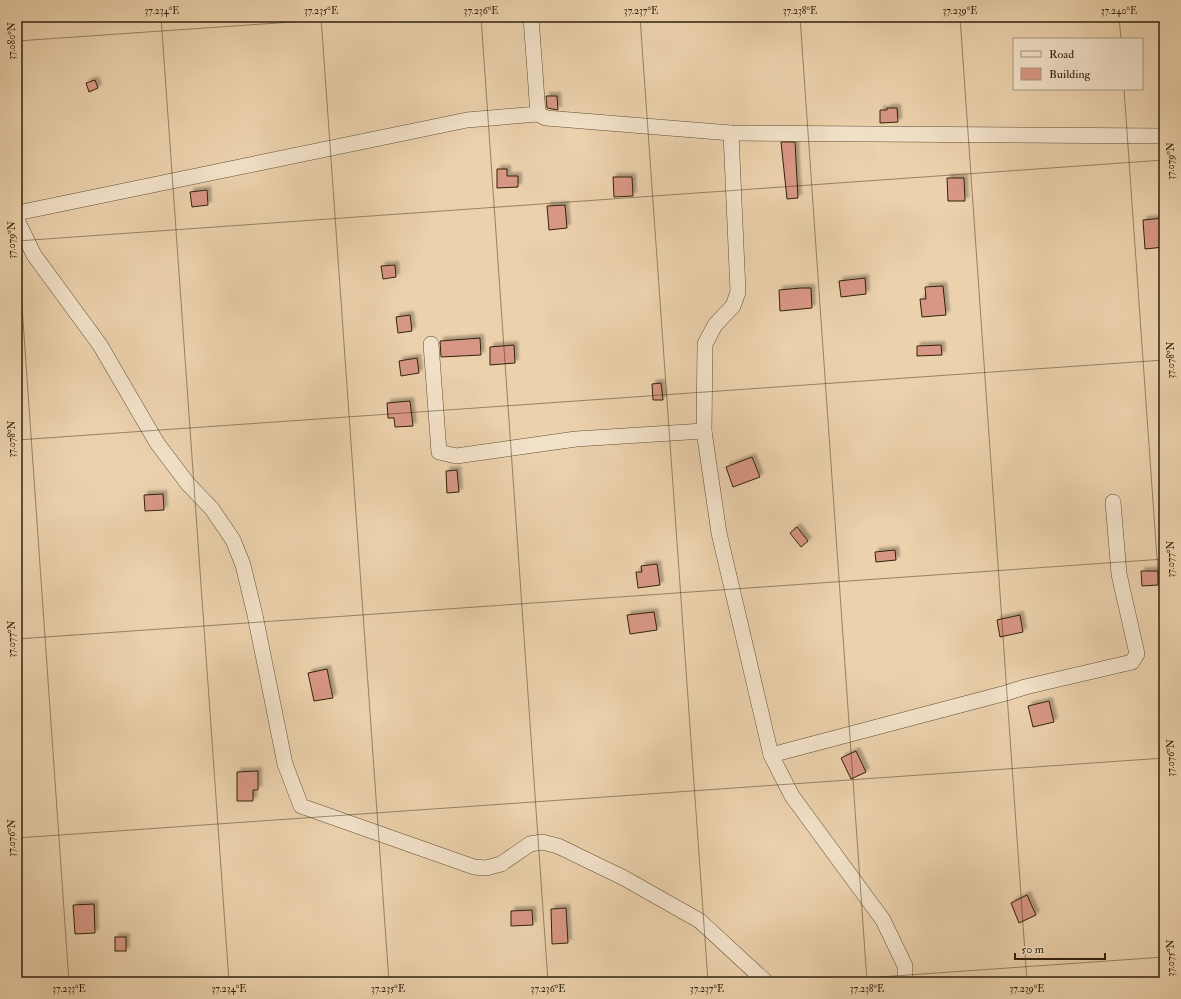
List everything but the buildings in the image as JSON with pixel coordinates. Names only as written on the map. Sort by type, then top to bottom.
[{"type":"street","points":[[531,17],[538,114]]},
{"type":"street","points":[[17,213],[467,120],[538,114],[546,118],[731,133],[1164,136]]},
{"type":"street","points":[[731,133],[738,292],[733,306],[715,325],[705,344],[704,431],[719,533],[771,755],[792,796],[883,920],[905,966],[905,982]]},
{"type":"street","points":[[17,220],[34,255],[100,346],[157,443],[188,484],[212,509],[233,540],[243,565],[255,615],[285,764],[301,806],[474,867],[486,868],[501,864],[530,844],[542,842],[558,846],[624,878],[700,921],[766,982]]},
{"type":"street","points":[[431,344],[439,452],[456,456],[576,439],[704,431]]},
{"type":"street","points":[[771,755],[1025,687],[1132,662],[1137,654],[1118,574],[1114,502]]}]
